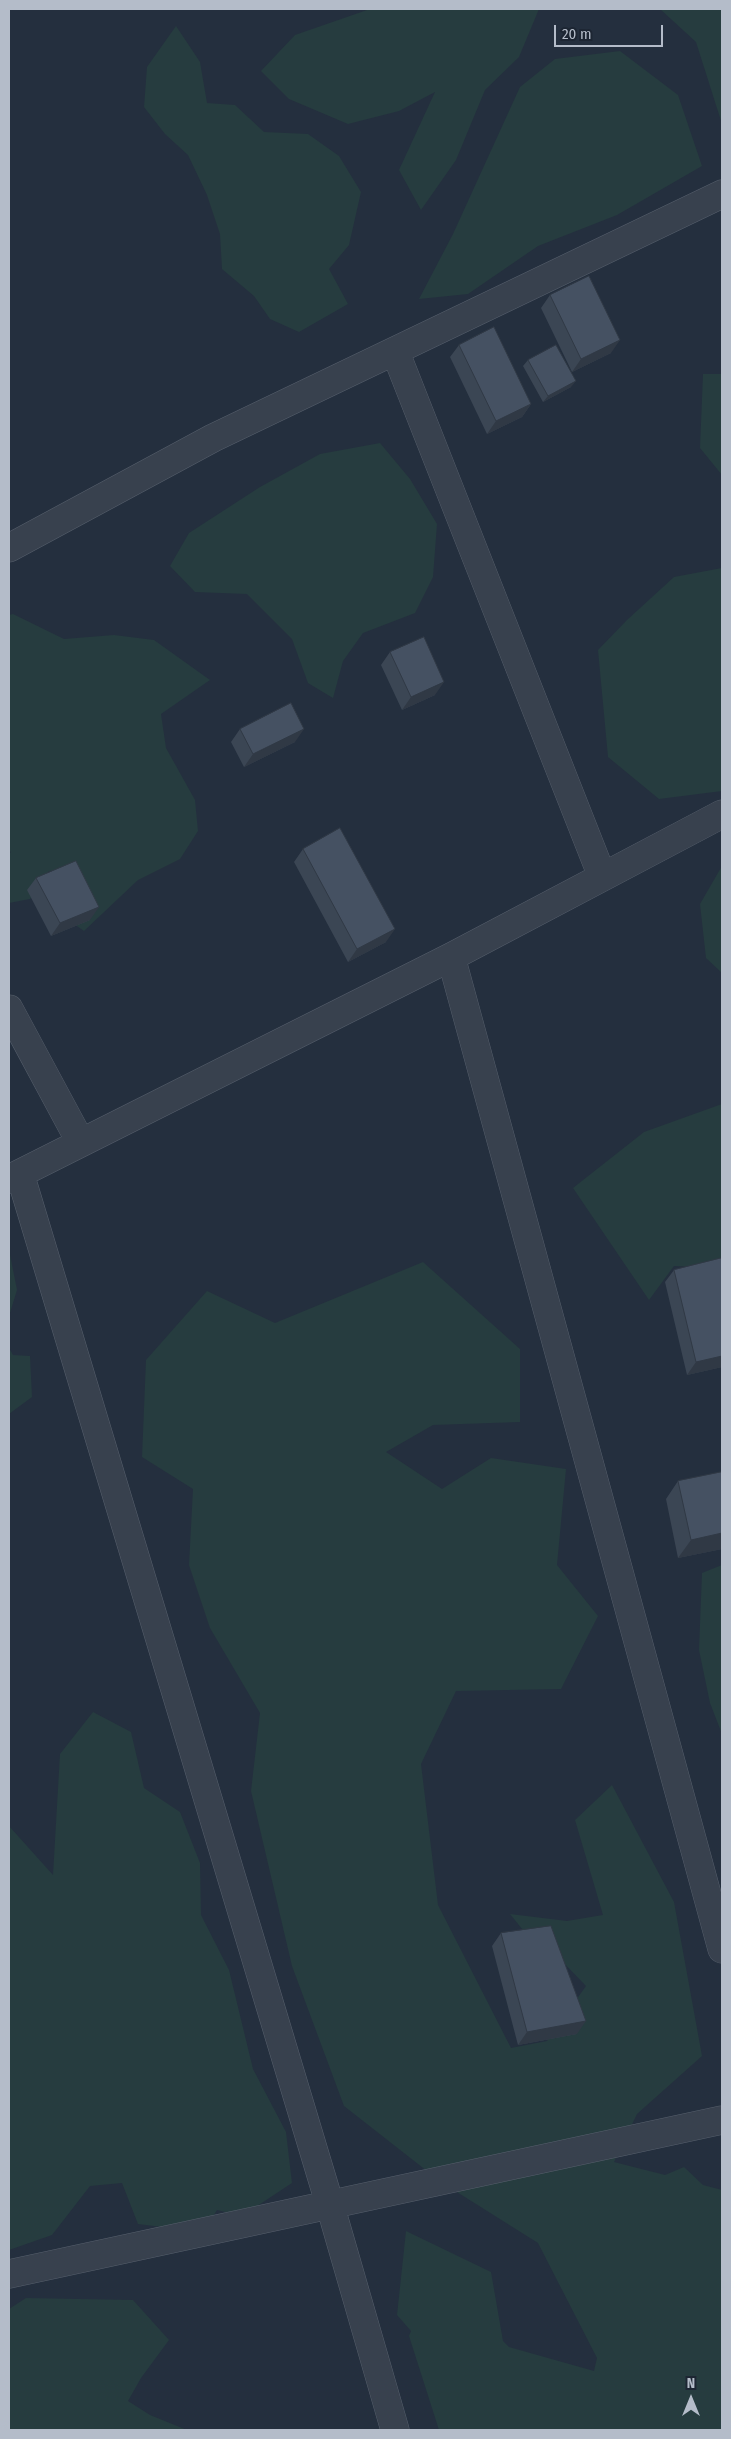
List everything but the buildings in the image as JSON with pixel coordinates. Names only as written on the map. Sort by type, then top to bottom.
[{"type":"street","points":[[9,548],[213,438],[722,194]]},
{"type":"street","points":[[394,351],[602,876]]},
{"type":"street","points":[[395,2430],[330,2205],[14,1177],[451,957],[722,814]]},
{"type":"street","points":[[451,957],[722,1948]]},
{"type":"street","points":[[9,1009],[81,1143]]},
{"type":"street","points":[[9,2274],[722,2120]]},
{"type":"green space","points":[[370,9],[539,9],[519,57],[485,90],[456,160],[421,210],[399,170],[435,92],[399,111],[348,124],[289,99],[261,71],[295,35]]},
{"type":"green space","points":[[660,9],[722,9],[722,124],[696,42]]},
{"type":"green space","points":[[176,26],[200,62],[207,103],[235,105],[264,132],[308,134],[339,156],[361,192],[349,245],[329,269],[348,304],[299,332],[270,319],[254,296],[222,269],[220,234],[207,195],[188,155],[165,134],[144,107],[147,67]]},
{"type":"green space","points":[[620,51],[678,95],[702,166],[617,215],[538,246],[468,294],[419,299],[453,234],[520,87],[555,59]]},
{"type":"green space","points":[[703,374],[722,374],[722,475],[700,448]]},
{"type":"green space","points":[[380,443],[410,479],[437,524],[433,577],[415,613],[363,633],[343,661],[333,698],[308,683],[292,639],[247,594],[195,592],[170,566],[189,533],[260,487],[320,454]]},
{"type":"green space","points":[[722,568],[722,791],[659,799],[608,757],[598,650],[627,620],[674,577]]},
{"type":"green space","points":[[13,614],[64,639],[114,635],[154,640],[210,680],[161,714],[166,748],[195,800],[198,831],[180,859],[138,880],[84,931],[64,917],[77,871],[49,871],[30,899],[9,903],[9,854],[11,852],[9,851],[9,615]]},
{"type":"green space","points":[[722,866],[722,973],[706,958],[700,904]]},
{"type":"green space","points":[[722,1104],[722,1268],[674,1266],[649,1300],[573,1188],[644,1132]]},
{"type":"green space","points":[[9,1250],[17,1290],[9,1316]]},
{"type":"green space","points":[[423,1262],[520,1349],[520,1422],[433,1425],[386,1452],[442,1489],[491,1458],[566,1469],[557,1565],[598,1616],[561,1689],[456,1691],[421,1764],[438,1905],[511,2048],[547,2041],[586,1986],[557,1956],[535,1945],[510,1914],[567,1921],[603,1915],[575,1820],[612,1785],[674,1902],[702,2056],[637,2114],[614,2162],[665,2175],[684,2167],[703,2185],[722,2190],[722,2430],[439,2430],[409,2336],[411,2331],[397,2315],[406,2231],[491,2272],[503,2341],[509,2347],[594,2371],[597,2358],[538,2243],[441,2182],[344,2106],[292,1966],[251,1791],[260,1713],[210,1628],[189,1565],[193,1489],[142,1457],[146,1360],[207,1291],[275,1323]]},
{"type":"green space","points":[[9,1348],[13,1355],[30,1356],[32,1397],[9,1414]]},
{"type":"green space","points":[[722,1565],[722,1734],[710,1703],[699,1650],[702,1573]]},
{"type":"green space","points":[[93,1712],[131,1732],[144,1788],[180,1812],[200,1863],[201,1915],[229,1970],[253,2069],[286,2132],[292,2183],[242,2216],[217,2210],[203,2232],[138,2224],[122,2183],[90,2186],[52,2235],[9,2250],[9,1826],[53,1875],[60,1754]]},
{"type":"green space","points":[[26,2298],[133,2300],[169,2340],[141,2378],[128,2401],[150,2415],[187,2430],[9,2430],[9,2309]]}]
